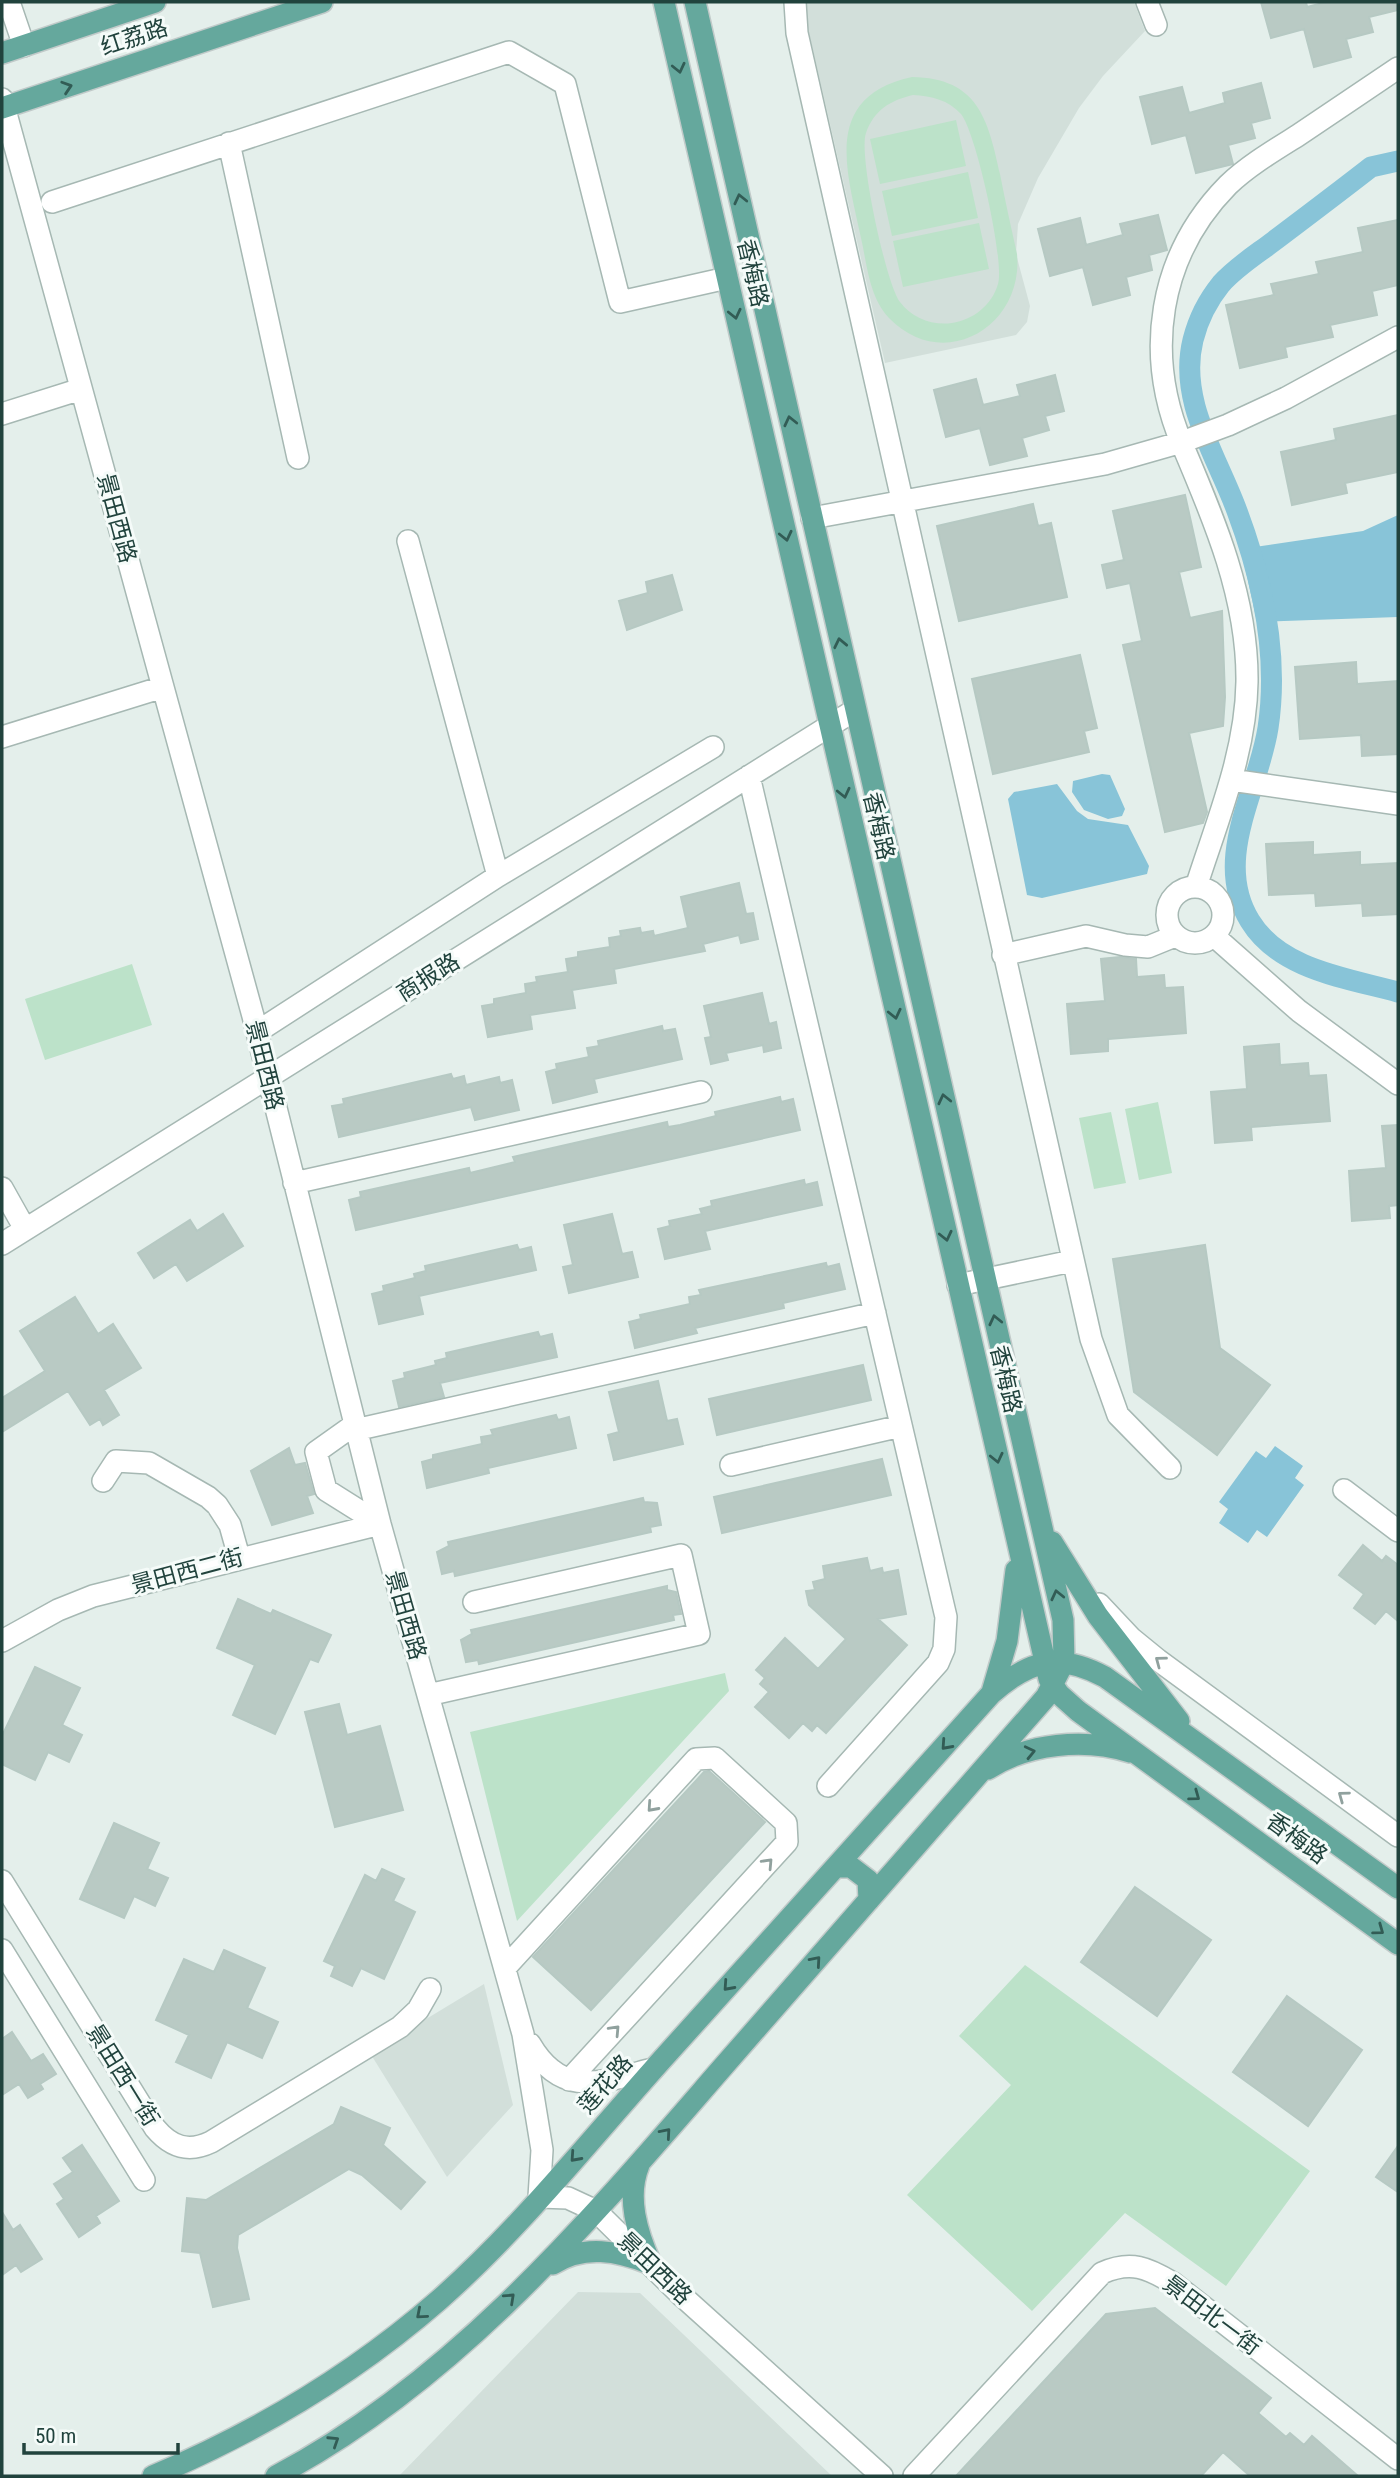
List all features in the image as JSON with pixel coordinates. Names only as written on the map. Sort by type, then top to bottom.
[{"type":"main road","name":"红荔路","points":[[2,53],[155,2]]},
{"type":"main road","name":"红荔路","points":[[3,105],[322,2]]},
{"type":"main road","name":"香梅路","points":[[664,2],[1017,1543],[1054,1662]]},
{"type":"main road","name":"香梅路","points":[[696,6],[1065,1630],[1054,1662]]},
{"type":"main road","points":[[1037,1506],[1048,1534],[1084,1596],[1134,1666],[1210,1753]]},
{"type":"main road","points":[[991,1694],[999,1677],[1012,1620],[1017,1543]]},
{"type":"main road","name":"香梅路","points":[[1054,1662],[1105,1677],[1398,1888]]},
{"type":"main road","points":[[276,2476],[336,2441],[406,2392],[573,2240],[1053,1686],[1054,1662]]},
{"type":"main road","name":"莲花路","points":[[153,2476],[264,2423],[356,2365],[449,2290],[539,2197],[991,1694],[1012,1677],[1054,1662]]},
{"type":"main road","name":"香梅路","points":[[1053,1686],[1078,1711],[1398,1944]]},
{"type":"main road","points":[[970,1784],[1010,1757],[1051,1747],[1098,1745],[1140,1756]]},
{"type":"main road","points":[[836,1867],[851,1867],[868,1880],[869,1900]]},
{"type":"main road","points":[[640,2162],[634,2181],[634,2206],[640,2236],[651,2264]]},
{"type":"main road","points":[[536,2274],[564,2258],[591,2251],[617,2252],[651,2264]]},
{"type":"street","points":[[9,2],[24,46]]},
{"type":"street","points":[[795,2],[797,33],[1091,1339],[1110,1400],[1118,1415],[1170,1468]]},
{"type":"street","points":[[1147,2],[1156,25]]},
{"type":"street","points":[[52,202],[509,52],[565,84],[620,302],[727,278]]},
{"type":"street","points":[[1196,887],[1231,780],[1244,723],[1247,682],[1241,625],[1218,531],[1169,410],[1161,375],[1163,305],[1172,271],[1187,239],[1206,209],[1248,169],[1398,68]]},
{"type":"street","name":"景田西路","points":[[3,105],[257,1032],[380,1524],[523,2034],[541,2150],[539,2197],[568,2198],[596,2211],[882,2476]]},
{"type":"street","points":[[229,144],[298,458]]},
{"type":"street","points":[[812,517],[1105,464],[1182,442],[1228,425],[1398,337]]},
{"type":"street","points":[[2,414],[81,389]]},
{"type":"street","points":[[408,541],[498,876]]},
{"type":"street","points":[[2,737],[163,687]]},
{"type":"street","name":"商报路","points":[[2,1244],[855,710]]},
{"type":"street","points":[[257,1032],[498,876],[713,747]]},
{"type":"street","points":[[749,776],[946,1617],[944,1649],[927,1678],[828,1786]]},
{"type":"street","points":[[1231,780],[1398,804]]},
{"type":"street","points":[[1003,955],[1086,936],[1125,946],[1148,947],[1175,936],[1197,943],[1214,936],[1220,928],[1222,908],[1214,895],[1196,887],[1180,891],[1170,902],[1167,921],[1175,936]]},
{"type":"street","points":[[1214,936],[1299,1012],[1398,1084]]},
{"type":"street","points":[[294,1183],[701,1092]]},
{"type":"street","points":[[2,1188],[25,1229]]},
{"type":"street","points":[[958,1286],[1072,1261]]},
{"type":"street","points":[[380,1524],[326,1490],[316,1452],[355,1428],[875,1313]]},
{"type":"street","points":[[731,1465],[901,1426]]},
{"type":"street","points":[[103,1481],[116,1461],[149,1463],[217,1505],[230,1525],[239,1557]]},
{"type":"street","points":[[1343,1490],[1398,1531]]},
{"type":"street","name":"景田西二街","points":[[2,1641],[75,1602],[239,1557],[380,1524]]},
{"type":"street","points":[[1048,1534],[1071,1570],[1131,1638],[1398,1836]]},
{"type":"street","points":[[428,1695],[699,1634],[681,1555],[474,1602]]},
{"type":"street","points":[[505,1968],[696,1759],[715,1758],[786,1823],[787,1842],[569,2081]]},
{"type":"street","name":"景田西一街","points":[[2,1881],[155,2128],[180,2147],[191,2148],[211,2142],[400,2028],[418,2010],[430,1989]]},
{"type":"street","points":[[2,1950],[144,2180]]},
{"type":"street","name":"景田西路","points":[[523,2034],[542,2064],[569,2081]]},
{"type":"street","points":[[569,2081],[603,2081],[653,2069]]},
{"type":"street","name":"景田北一街","points":[[914,2476],[1102,2273],[1133,2265],[1151,2269],[1173,2283],[1398,2459]]},
{"type":"shaded area","points":[[802,2],[1134,2],[1145,31],[1103,76],[1079,108],[1038,178],[1018,224],[1016,254],[1030,306],[1027,322],[1016,335],[885,363]]},
{"type":"shaded area","points":[[484,1984],[513,2105],[447,2177],[370,2053]]},
{"type":"shaded area","points":[[578,2292],[640,2293],[832,2476],[399,2476]]},
{"type":"green space","points":[[912,77],[934,79],[952,85],[976,105],[990,136],[1017,254],[1016,280],[1008,303],[994,321],[976,334],[955,342],[933,342],[910,334],[882,310],[870,280],[850,187],[847,140],[852,119],[864,101],[883,87]],"holes":[[[913,95],[939,100],[951,105],[961,114],[974,145],[993,225],[999,271],[995,292],[981,310],[967,319],[952,323],[923,320],[900,302],[881,246],[870,191],[865,146],[869,125],[884,107]]]},
{"type":"green space","points":[[956,120],[966,166],[880,184],[870,139]]},
{"type":"green space","points":[[968,172],[978,218],[892,236],[882,191]]},
{"type":"green space","points":[[979,223],[989,269],[903,287],[893,241]]},
{"type":"green space","points":[[132,964],[152,1025],[45,1060],[25,999]]},
{"type":"green space","points":[[1158,1102],[1172,1173],[1139,1180],[1125,1109]]},
{"type":"green space","points":[[1111,1112],[1126,1183],[1094,1189],[1079,1118]]},
{"type":"green space","points":[[725,1673],[729,1691],[517,1921],[470,1732]]},
{"type":"green space","points":[[1025,1965],[1310,2171],[1226,2286],[1125,2213],[1032,2311],[907,2195],[1011,2085],[959,2036]]},
{"type":"water","points":[[1398,515],[1398,617],[1257,622],[1241,549],[1363,531]]},
{"type":"water","points":[[1102,774],[1110,775],[1125,809],[1122,816],[1108,819],[1084,810],[1072,792],[1073,781]]},
{"type":"water","points":[[1057,784],[1077,811],[1088,819],[1128,825],[1149,866],[1147,874],[1042,898],[1027,895],[1008,799],[1014,792]]},
{"type":"water","points":[[1275,1446],[1303,1466],[1295,1478],[1304,1485],[1267,1537],[1257,1530],[1248,1543],[1219,1523],[1228,1509],[1219,1502],[1256,1451],[1266,1458]]},
{"type":"building","points":[[1261,2],[1306,2],[1307,7],[1327,2],[1398,2],[1398,10],[1369,17],[1373,32],[1346,39],[1351,57],[1314,67],[1304,29],[1271,38]]},
{"type":"building","points":[[1261,83],[1270,118],[1251,123],[1255,138],[1228,145],[1233,164],[1196,173],[1186,135],[1152,144],[1140,97],[1182,87],[1189,113],[1225,103],[1223,93]]},
{"type":"building","points":[[1158,215],[1167,250],[1149,255],[1152,270],[1126,277],[1130,295],[1093,305],[1083,267],[1050,276],[1038,229],[1080,218],[1086,245],[1123,235],[1120,224]]},
{"type":"building","points":[[1398,220],[1398,285],[1372,291],[1377,315],[1330,325],[1333,337],[1285,347],[1287,357],[1240,368],[1226,305],[1274,295],[1271,284],[1319,274],[1316,262],[1363,252],[1358,228]]},
{"type":"building","points":[[1055,375],[1064,411],[1045,416],[1049,430],[1022,438],[1027,456],[990,465],[980,428],[946,437],[934,390],[976,379],[983,405],[1020,396],[1017,385]]},
{"type":"building","points":[[1398,415],[1398,472],[1345,483],[1347,493],[1292,505],[1281,452],[1336,440],[1334,429]]},
{"type":"building","points":[[1185,495],[1201,567],[1179,572],[1190,618],[1222,611],[1225,697],[1223,726],[1189,733],[1207,812],[1203,823],[1165,832],[1123,645],[1142,641],[1130,583],[1107,588],[1102,565],[1124,560],[1113,511]]},
{"type":"building","points":[[1033,504],[1038,526],[1051,523],[1067,597],[959,621],[937,526]]},
{"type":"building","points":[[672,575],[682,610],[627,630],[619,601],[648,593],[646,582]]},
{"type":"building","points":[[1080,655],[1097,728],[1084,731],[1089,752],[993,774],[972,679]]},
{"type":"building","points":[[1356,662],[1357,684],[1398,681],[1398,754],[1362,756],[1361,735],[1300,739],[1295,667]]},
{"type":"building","points":[[1313,842],[1313,855],[1360,852],[1360,865],[1398,863],[1398,914],[1363,916],[1362,903],[1316,906],[1315,893],[1269,895],[1266,844]]},
{"type":"building","points":[[739,883],[746,914],[753,913],[758,939],[741,943],[739,935],[703,944],[705,951],[614,969],[616,983],[572,990],[575,1008],[530,1015],[532,1029],[488,1037],[482,1006],[494,1004],[494,999],[526,993],[525,984],[537,982],[536,977],[568,972],[566,959],[578,957],[578,952],[610,947],[609,938],[621,936],[620,931],[640,928],[641,933],[653,931],[654,936],[688,928],[681,897]]},
{"type":"building","points":[[1101,959],[1136,959],[1137,977],[1164,975],[1165,988],[1183,987],[1186,1033],[1108,1039],[1108,1051],[1071,1054],[1067,1004],[1105,1001]]},
{"type":"building","points":[[762,993],[769,1024],[776,1022],[781,1048],[764,1052],[763,1045],[726,1053],[728,1060],[711,1064],[705,1038],[711,1037],[704,1006]]},
{"type":"building","points":[[662,1026],[663,1031],[675,1029],[682,1059],[594,1079],[597,1092],[553,1103],[546,1072],[557,1069],[556,1064],[589,1057],[587,1048],[599,1046],[598,1041]]},
{"type":"building","points":[[1279,1044],[1280,1065],[1308,1063],[1309,1076],[1326,1075],[1330,1121],[1251,1127],[1252,1140],[1215,1143],[1211,1092],[1247,1089],[1244,1047]]},
{"type":"building","points":[[451,1074],[453,1079],[464,1076],[466,1085],[499,1077],[500,1083],[512,1080],[519,1110],[475,1120],[471,1107],[339,1137],[332,1106],[344,1104],[343,1099]]},
{"type":"building","points":[[780,1097],[781,1102],[793,1099],[800,1130],[356,1230],[349,1200],[361,1197],[360,1192],[469,1168],[470,1173],[515,1162],[513,1157],[667,1122],[668,1127],[680,1125],[716,1116],[715,1112]]},
{"type":"building","points":[[1398,1125],[1398,1205],[1389,1206],[1390,1218],[1352,1221],[1349,1171],[1386,1168],[1382,1126]]},
{"type":"building","points":[[804,1180],[805,1185],[817,1182],[822,1205],[705,1231],[710,1249],[665,1259],[658,1229],[670,1226],[669,1221],[702,1214],[700,1209],[712,1206],[711,1201]]},
{"type":"building","points":[[223,1214],[243,1246],[187,1281],[176,1264],[154,1278],[138,1253],[190,1220],[197,1231]]},
{"type":"building","points":[[612,1214],[622,1254],[632,1252],[638,1277],[569,1293],[563,1267],[573,1265],[564,1225]]},
{"type":"building","points":[[517,1245],[519,1250],[531,1247],[536,1270],[419,1296],[423,1314],[379,1324],[372,1294],[384,1291],[383,1286],[415,1278],[414,1274],[426,1271],[425,1266]]},
{"type":"building","points":[[1205,1245],[1220,1348],[1270,1385],[1217,1455],[1134,1392],[1113,1259]]},
{"type":"building","points":[[826,1263],[827,1267],[839,1264],[845,1289],[783,1303],[784,1308],[695,1328],[697,1333],[635,1348],[629,1322],[641,1319],[640,1315],[690,1304],[689,1297],[701,1295],[699,1290]]},
{"type":"building","points":[[75,1297],[98,1334],[113,1324],[141,1368],[104,1390],[119,1415],[103,1425],[100,1419],[90,1425],[68,1391],[2,1432],[2,1398],[45,1371],[20,1331]]},
{"type":"building","points":[[538,1332],[540,1337],[552,1334],[557,1357],[440,1383],[444,1397],[399,1407],[393,1381],[405,1378],[404,1373],[436,1365],[435,1361],[447,1358],[446,1353]]},
{"type":"building","points":[[863,1365],[871,1400],[717,1435],[709,1399]]},
{"type":"building","points":[[658,1381],[667,1421],[677,1419],[683,1444],[614,1460],[608,1435],[619,1432],[609,1392]]},
{"type":"building","points":[[556,1415],[558,1420],[569,1417],[576,1448],[488,1468],[489,1473],[427,1488],[422,1462],[433,1459],[433,1455],[482,1444],[481,1437],[493,1435],[491,1430]]},
{"type":"building","points":[[289,1448],[295,1465],[305,1463],[314,1494],[307,1496],[313,1513],[272,1525],[251,1471]]},
{"type":"building","points":[[882,1459],[891,1495],[722,1533],[714,1497]]},
{"type":"building","points":[[643,1498],[644,1502],[657,1503],[661,1525],[650,1527],[651,1532],[455,1576],[454,1571],[442,1574],[437,1552],[449,1546],[448,1542]]},
{"type":"building","points":[[1363,1545],[1382,1561],[1386,1556],[1398,1565],[1398,1621],[1386,1611],[1375,1624],[1354,1608],[1364,1594],[1339,1575]]},
{"type":"building","points":[[867,1558],[870,1571],[882,1568],[883,1573],[898,1570],[906,1614],[878,1619],[907,1645],[826,1733],[817,1725],[812,1731],[803,1723],[789,1738],[755,1707],[769,1692],[760,1684],[765,1678],[756,1670],[785,1638],[818,1669],[846,1639],[809,1605],[806,1591],[815,1590],[813,1582],[825,1579],[823,1566]]},
{"type":"building","points":[[667,1586],[667,1590],[676,1592],[681,1614],[673,1615],[674,1620],[479,1664],[478,1660],[466,1662],[461,1640],[472,1634],[471,1630]]},
{"type":"building","points":[[238,1599],[271,1614],[273,1610],[331,1635],[318,1662],[310,1659],[275,1734],[233,1715],[255,1665],[217,1648]]},
{"type":"building","points":[[35,1667],[80,1688],[62,1725],[82,1735],[69,1762],[48,1752],[35,1780],[2,1764],[2,1736]]},
{"type":"building","points":[[339,1704],[347,1735],[380,1726],[403,1810],[335,1827],[305,1712]]},
{"type":"building","points":[[709,1771],[765,1822],[591,2010],[533,1957],[704,1772]]},
{"type":"building","points":[[114,1823],[159,1843],[147,1869],[168,1878],[155,1906],[134,1896],[124,1918],[80,1899]]},
{"type":"building","points":[[382,1869],[404,1879],[393,1901],[415,1912],[384,1979],[361,1968],[352,1986],[331,1976],[335,1966],[324,1961],[365,1875],[376,1881]]},
{"type":"building","points":[[1135,1887],[1211,1940],[1157,2016],[1081,1962]]},
{"type":"building","points":[[224,1950],[265,1968],[247,2008],[278,2022],[262,2058],[227,2042],[211,2078],[176,2062],[189,2035],[156,2020],[184,1959],[214,1972]]},
{"type":"building","points":[[1287,1996],[1362,2050],[1308,2126],[1233,2072]]},
{"type":"building","points":[[12,2032],[31,2061],[43,2054],[56,2074],[40,2084],[43,2089],[28,2098],[19,2084],[2,2095],[2,2039]]},
{"type":"building","points":[[341,2107],[390,2128],[383,2145],[425,2182],[401,2209],[362,2175],[349,2169],[238,2235],[237,2248],[249,2299],[213,2307],[200,2253],[182,2251],[187,2198],[206,2200],[334,2124]]},
{"type":"building","points":[[82,2145],[119,2201],[96,2216],[100,2223],[79,2237],[57,2204],[64,2199],[54,2184],[73,2172],[63,2158]]},
{"type":"building","points":[[1398,2146],[1398,2192],[1376,2177]]},
{"type":"building","points":[[2,2212],[13,2230],[20,2225],[42,2259],[21,2272],[16,2265],[2,2275]]},
{"type":"building","points":[[1155,2308],[1271,2398],[1258,2413],[1286,2437],[1290,2433],[1304,2445],[1312,2436],[1358,2476],[1250,2476],[1223,2452],[1201,2476],[956,2476],[1106,2314]]},
{"type":"waterway","points":[[1398,161],[1371,167],[1227,278],[1212,297],[1201,318],[1193,340],[1190,363],[1191,385],[1202,428],[1237,511],[1254,563],[1270,645],[1271,701],[1268,728],[1236,850],[1235,874],[1239,898],[1250,921],[1263,938],[1279,951],[1316,970],[1398,992]]}]
